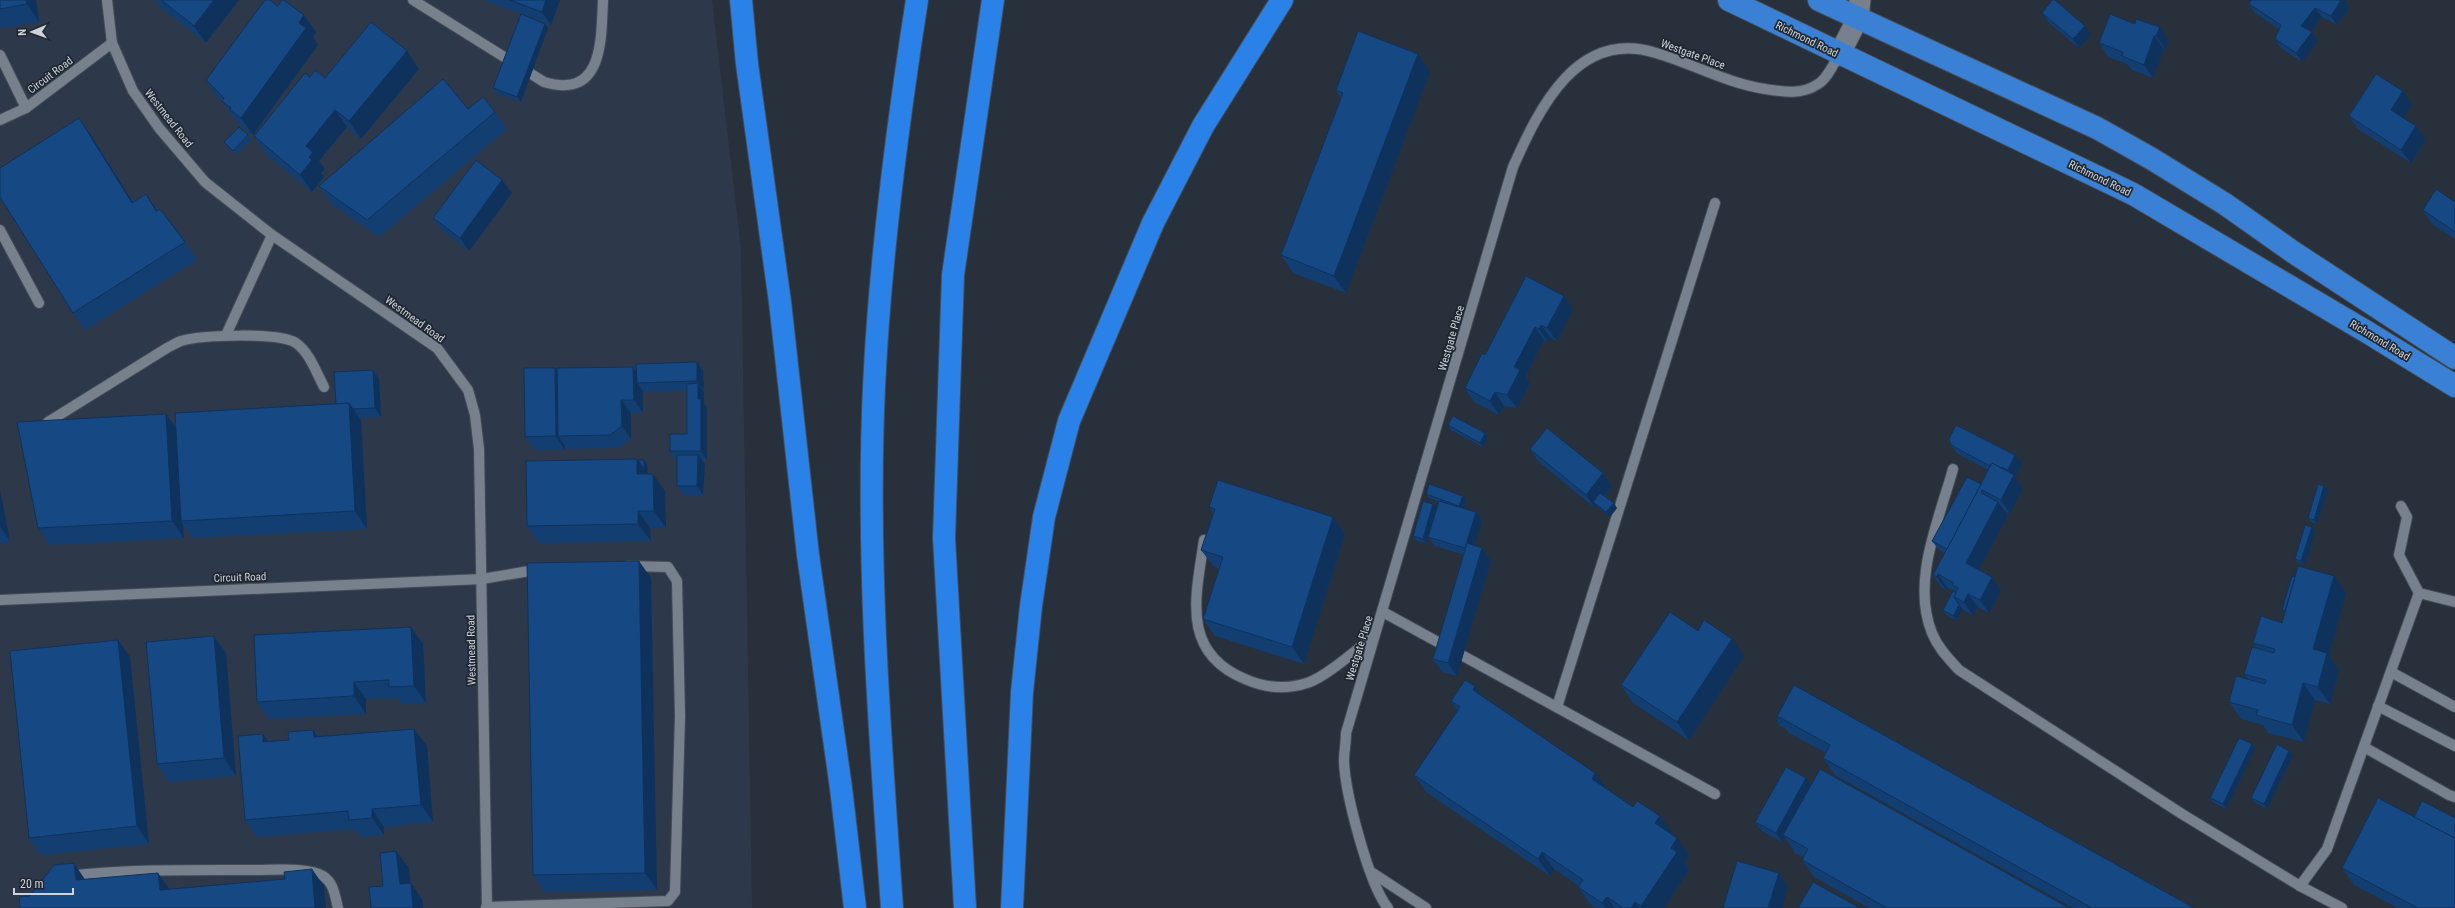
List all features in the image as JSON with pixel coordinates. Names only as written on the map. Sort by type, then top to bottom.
[{"type":"highway","points":[[741,0],[747,64],[780,302],[808,555],[842,788],[855,908]]},
{"type":"highway","points":[[892,908],[876,676],[872,527],[874,387],[882,254],[898,124],[917,0]]},
{"type":"highway","points":[[965,908],[944,538],[953,275],[993,0]]},
{"type":"highway","points":[[1012,908],[1022,692],[1031,606],[1044,517],[1069,421],[1153,223],[1207,119],[1282,0]]},
{"type":"highway","name":"Richmond Road","points":[[1729,0],[1839,55],[2133,194],[2367,332],[2455,386]]},
{"type":"highway","points":[[1819,0],[1859,9],[2097,128],[2225,204],[2293,252],[2455,358]]},
{"type":"street","points":[[1839,55],[1859,9]]},
{"type":"lane","name":"Westmead Road","points":[[107,0],[112,43],[133,91],[159,128],[205,182],[272,235],[437,348],[468,390],[475,415],[479,449],[486,907]]},
{"type":"lane","points":[[413,0],[544,82],[560,85],[579,81],[590,75],[596,63],[602,0]]},
{"type":"lane","name":"Circuit Road","points":[[0,120],[26,108],[112,43]]},
{"type":"lane","name":"Westgate Place","points":[[1388,908],[1377,889],[1349,798],[1344,761],[1346,733],[1374,636],[1383,612],[1513,167],[1531,127],[1562,80],[1587,61],[1603,52],[1625,49],[1655,52],[1744,86],[1778,92],[1801,92],[1820,84],[1839,55]]},
{"type":"lane","points":[[0,55],[3,68],[26,108]]},
{"type":"lane","points":[[1557,708],[1715,203]]},
{"type":"lane","points":[[0,230],[39,303]]},
{"type":"lane","points":[[226,335],[272,235]]},
{"type":"lane","points":[[48,422],[167,348],[181,341],[226,335],[279,338],[295,342],[306,353],[324,387]]},
{"type":"lane","points":[[1953,469],[1931,545],[1925,578],[1924,597],[1927,618],[1932,634],[1943,653],[1959,670],[2182,814],[2300,886],[2342,908]]},
{"type":"lane","points":[[2300,886],[2327,849],[2419,593],[2399,555],[2407,516],[2401,506]]},
{"type":"lane","points":[[1204,540],[1197,590],[1197,626],[1203,646],[1223,668],[1261,686],[1290,687],[1308,683],[1318,678],[1374,636]]},
{"type":"lane","points":[[486,907],[668,901],[675,892],[680,716],[677,581],[668,567],[621,566]]},
{"type":"lane","name":"Circuit Road","points":[[0,600],[482,579],[534,569],[550,569]]},
{"type":"lane","points":[[2419,593],[2455,602]]},
{"type":"lane","points":[[1383,612],[1716,794]]},
{"type":"lane","points":[[2390,672],[2455,707]]},
{"type":"lane","points":[[2378,706],[2455,746]]},
{"type":"lane","points":[[2364,747],[2448,795],[2455,797]]},
{"type":"lane","points":[[55,877],[90,873],[200,871],[304,872],[322,875],[332,885],[338,908]]},
{"type":"lane","points":[[1371,872],[1426,908]]},
{"type":"shaded area","points":[[0,0],[712,0],[741,249],[752,908],[0,908]]},
{"type":"building","points":[[0,0],[26,0],[27,4],[0,9]]},
{"type":"building","points":[[161,0],[214,0],[194,26]]},
{"type":"building","points":[[265,0],[270,0],[278,6],[282,0],[284,0],[304,15],[299,23],[306,28],[241,118],[230,110],[231,108],[222,101],[224,98],[206,80]]},
{"type":"building","points":[[510,0],[546,0],[542,12]]},
{"type":"building","points":[[2052,0],[2055,0],[2085,26],[2073,39],[2042,13]]},
{"type":"building","points":[[2251,0],[2341,0],[2331,16],[2315,8],[2301,26],[2312,32],[2296,53],[2275,39],[2281,25],[2249,4]]},
{"type":"building","points":[[521,14],[545,24],[517,97],[493,88]]},
{"type":"building","points":[[2110,14],[2135,24],[2136,19],[2160,27],[2156,36],[2154,36],[2144,65],[2122,56],[2123,52],[2099,43]]},
{"type":"building","points":[[371,22],[407,51],[349,121],[335,110],[306,146],[313,152],[309,157],[312,160],[300,175],[254,136],[305,73],[310,77],[315,70],[325,78]]},
{"type":"building","points":[[1358,31],[1418,54],[1334,276],[1281,255],[1343,93],[1336,90]]},
{"type":"building","points":[[2376,74],[2403,91],[2391,110],[2416,126],[2401,150],[2349,116]]},
{"type":"building","points":[[443,79],[468,109],[483,97],[495,112],[367,220],[319,186]]},
{"type":"building","points":[[79,118],[132,203],[146,194],[156,211],[160,209],[185,242],[73,313],[0,197],[0,168]]},
{"type":"building","points":[[239,127],[248,135],[233,151],[224,142]]},
{"type":"building","points":[[476,160],[502,180],[460,238],[433,218]]},
{"type":"building","points":[[2436,189],[2455,202],[2455,232],[2423,210]]},
{"type":"building","points":[[1526,276],[1564,296],[1547,328],[1541,325],[1539,329],[1535,327],[1514,367],[1520,370],[1507,395],[1495,392],[1490,401],[1465,388],[1482,353],[1485,355]]},
{"type":"building","points":[[697,362],[697,381],[637,383],[636,364]]},
{"type":"building","points":[[633,367],[634,400],[621,400],[622,426],[610,435],[558,436],[557,368]]},
{"type":"building","points":[[524,368],[555,368],[556,436],[525,437]]},
{"type":"building","points":[[373,370],[375,408],[353,409],[349,403],[336,404],[334,372]]},
{"type":"building","points":[[698,383],[698,399],[701,399],[701,451],[670,451],[670,434],[687,434],[687,384]]},
{"type":"building","points":[[349,403],[355,511],[181,521],[175,413]]},
{"type":"building","points":[[166,414],[172,521],[38,528],[17,422]]},
{"type":"building","points":[[1453,416],[1485,433],[1480,443],[1448,425]]},
{"type":"building","points":[[1956,425],[2015,455],[2008,470],[1992,463],[1990,466],[1951,445],[1949,439]]},
{"type":"building","points":[[1547,428],[1603,473],[1586,495],[1530,449]]},
{"type":"building","points":[[677,455],[698,455],[697,486],[677,486]]},
{"type":"building","points":[[637,459],[637,474],[653,474],[654,511],[638,511],[638,524],[527,526],[526,461]]},
{"type":"building","points":[[638,460],[644,460],[644,469]]},
{"type":"building","points":[[1992,463],[2014,475],[2001,500],[1982,490],[1981,493],[1998,502],[1966,563],[1992,577],[1980,600],[1968,594],[1964,602],[1954,597],[1958,588],[1952,585],[1954,583],[1938,574],[1937,577],[1933,575]]},
{"type":"building","points":[[1967,477],[1981,484],[1947,549],[1932,541]]},
{"type":"building","points":[[1218,480],[1333,517],[1292,647],[1203,619],[1223,557],[1201,550],[1215,509],[1209,507]]},
{"type":"building","points":[[1429,484],[1463,496],[1459,506],[1426,494]]},
{"type":"building","points":[[2318,484],[2324,486],[2314,520],[2308,518]]},
{"type":"building","points":[[1600,493],[1614,503],[1606,512],[1593,502]]},
{"type":"building","points":[[1423,501],[1433,504],[1423,539],[1413,536]]},
{"type":"building","points":[[1439,501],[1476,512],[1465,548],[1428,537]]},
{"type":"building","points":[[2305,525],[2312,527],[2301,561],[2295,559]]},
{"type":"building","points":[[1467,543],[1482,548],[1448,663],[1433,659]]},
{"type":"building","points":[[639,561],[645,873],[533,875],[527,563]]},
{"type":"building","points":[[2298,566],[2334,576],[2313,649],[2327,653],[2318,687],[2303,683],[2292,725],[2256,715],[2258,710],[2229,702],[2236,676],[2265,684],[2266,680],[2244,674],[2252,647],[2274,653],[2275,649],[2253,643],[2261,616],[2282,623]]},
{"type":"building","points":[[2292,576],[2295,577],[2285,611],[2282,610]]},
{"type":"building","points":[[1953,591],[1956,593],[1954,597],[1959,605],[1953,616],[1943,610]]},
{"type":"building","points":[[1670,612],[1698,631],[1704,620],[1732,639],[1677,722],[1621,685]]},
{"type":"building","points":[[411,627],[414,686],[389,687],[389,680],[354,682],[354,696],[257,702],[254,635]]},
{"type":"building","points":[[214,636],[224,758],[157,764],[146,642]]},
{"type":"building","points":[[118,640],[137,826],[29,838],[10,651]]},
{"type":"building","points":[[1465,680],[1475,686],[1473,690],[1595,773],[1592,779],[1633,807],[1637,801],[1660,816],[1655,823],[1677,838],[1671,848],[1677,852],[1641,906],[1635,902],[1631,908],[1623,908],[1607,897],[1602,903],[1578,887],[1583,880],[1542,852],[1538,859],[1414,775],[1460,707],[1451,701]]},
{"type":"building","points":[[1794,685],[2194,908],[2092,908],[1823,758],[1830,745],[1777,716]]},
{"type":"building","points":[[1778,718],[1782,723],[1777,722]]},
{"type":"building","points":[[414,729],[421,805],[372,809],[372,818],[349,820],[348,811],[245,820],[238,736],[263,734],[263,742],[289,740],[288,732],[313,730],[314,737]]},
{"type":"building","points":[[2239,738],[2252,744],[2223,804],[2210,798]]},
{"type":"building","points":[[2277,744],[2289,751],[2264,804],[2251,798]]},
{"type":"building","points":[[1786,767],[1806,778],[1776,833],[1755,822]]},
{"type":"building","points":[[1820,769],[2069,908],[1887,908],[1802,860],[1808,849],[1783,835]]},
{"type":"building","points":[[2378,798],[2455,838],[2455,908],[2418,908],[2342,868]]},
{"type":"building","points":[[2422,801],[2455,818],[2455,838],[2414,817]]},
{"type":"building","points":[[396,851],[400,884],[411,883],[413,908],[371,908],[369,887],[383,886],[380,853]]},
{"type":"building","points":[[1737,861],[1779,873],[1768,908],[1723,908]]},
{"type":"building","points":[[74,863],[76,880],[158,873],[160,890],[285,879],[284,872],[312,869],[315,908],[20,908],[19,897],[30,896],[54,865]]},
{"type":"building","points":[[1813,882],[1860,908],[1798,908]]}]
